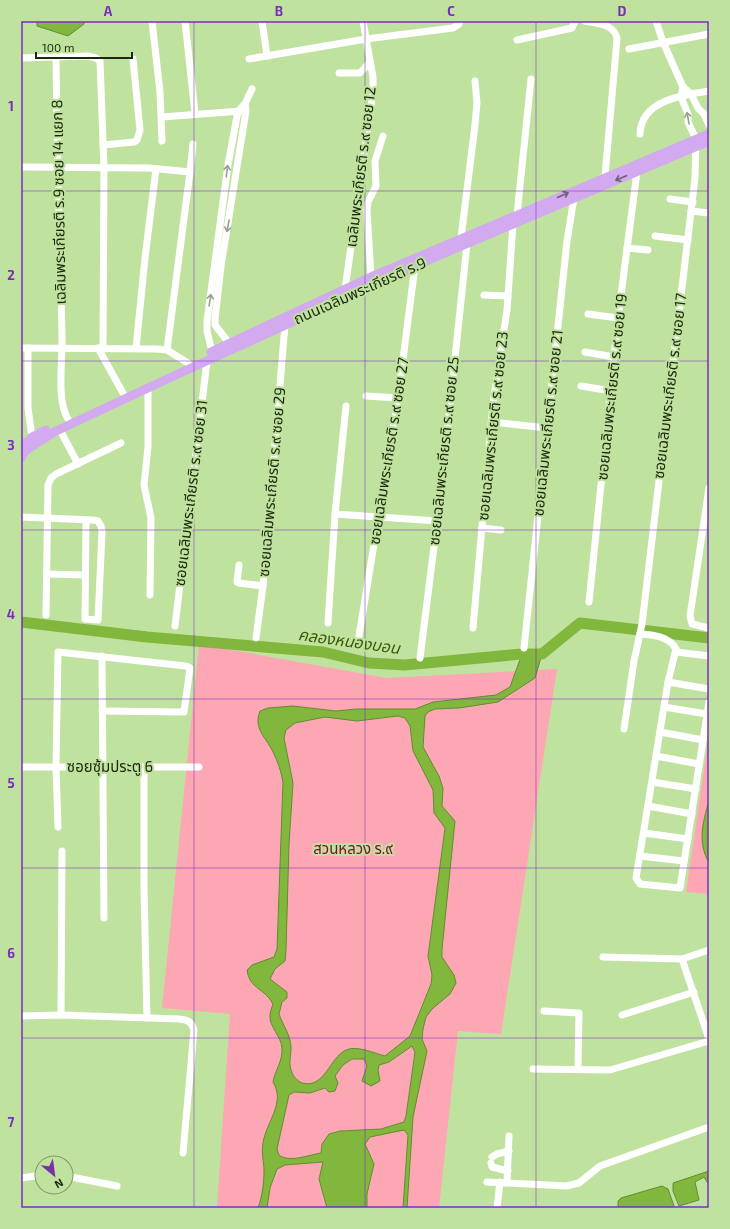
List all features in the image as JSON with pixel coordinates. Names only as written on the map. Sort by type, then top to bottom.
[{"type":"main road","name":"ถนนเฉลิมพระเกียรติ ร.9","points":[[21,447],[32,437],[68,419],[371,277],[464,241],[513,224],[637,172],[696,143],[709,134]]},
{"type":"main road","name":"ถนนเฉลิมพระเกียรติ ร.9","points":[[21,458],[25,451],[38,441],[60,430],[148,388],[416,266],[517,215],[605,176],[696,143],[709,141]]},
{"type":"street","points":[[152,21],[162,117],[162,141]]},
{"type":"street","points":[[185,21],[195,113]]},
{"type":"street","points":[[262,21],[267,56]]},
{"type":"street","name":"เฉลิมพระเกียรติ ร.๙ ซอย 12","points":[[345,289],[373,92],[370,62],[363,21]]},
{"type":"street","points":[[249,59],[366,39],[453,28],[459,24],[460,21]]},
{"type":"street","points":[[517,40],[572,28],[575,21]]},
{"type":"street","points":[[585,21],[612,29],[616,32],[618,39],[605,176]]},
{"type":"street","points":[[656,21],[663,42],[683,87],[691,94],[698,108],[704,114],[709,124]]},
{"type":"street","points":[[629,49],[709,34]]},
{"type":"street","points":[[21,58],[88,56],[96,58],[100,61],[104,168],[101,348],[123,393]]},
{"type":"street","name":"เฉลิมพระเกียรติ ร.9 ซอย 14 แยก 8","points":[[56,57],[57,167],[63,348],[62,400],[63,412],[68,419]]},
{"type":"street","points":[[103,145],[134,142],[139,136],[140,130],[133,59]]},
{"type":"street","points":[[339,73],[360,73],[370,62]]},
{"type":"street","points":[[517,215],[531,79]]},
{"type":"street","name":"ซอยเฉลิมพระเกียรติ ร.๙ ซอย 25","points":[[420,658],[437,521],[464,241],[477,103],[475,81]]},
{"type":"street","points":[[683,87],[681,97],[688,114],[688,122],[696,143]]},
{"type":"street","points":[[230,343],[215,325],[218,266],[230,154],[243,109],[252,89]]},
{"type":"street","points":[[640,134],[640,125],[644,117],[655,106],[691,94],[709,91]]},
{"type":"street","points":[[162,117],[243,109]]},
{"type":"street","points":[[212,352],[207,326],[218,266],[231,210],[243,109]]},
{"type":"street","points":[[371,277],[367,210],[368,202],[376,186],[376,161],[383,136]]},
{"type":"street","name":"ซอยเฉลิมพระเกียรติ ร.๙ ซอย 17","points":[[624,729],[634,661],[642,624],[695,178],[696,143]]},
{"type":"street","points":[[167,350],[193,144]]},
{"type":"street","points":[[230,154],[238,154]]},
{"type":"street","points":[[21,167],[156,169],[190,172]]},
{"type":"street","points":[[136,348],[156,169]]},
{"type":"street","name":"ซอยเฉลิมพระเกียรติ ร.๙ ซอย 19","points":[[589,602],[618,318],[637,172]]},
{"type":"street","name":"ซอยเฉลิมพระเกียรติ ร.๙ ซอย 21","points":[[524,648],[567,241],[574,198]]},
{"type":"street","points":[[670,199],[692,202]]},
{"type":"street","points":[[691,211],[709,213]]},
{"type":"street","name":"ซอยเฉลิมพระเกียรติ ร.๙ ซอย 23","points":[[473,628],[492,422],[508,296],[513,224]]},
{"type":"street","points":[[655,236],[688,240]]},
{"type":"street","points":[[627,248],[648,250]]},
{"type":"street","name":"ซอยเฉลิมพระเกียรติ ร.๙ ซอย 27","points":[[359,636],[398,398],[416,266]]},
{"type":"street","points":[[484,295],[508,296]]},
{"type":"street","points":[[588,314],[618,318]]},
{"type":"street","points":[[207,326],[215,325]]},
{"type":"street","name":"ซอยเฉลิมพระเกียรติ ร.๙ ซอย 29","points":[[256,638],[263,586],[285,325]]},
{"type":"street","points":[[32,437],[25,348],[136,348],[167,350],[188,363]]},
{"type":"street","points":[[585,352],[614,357]]},
{"type":"street","name":"ซอยเฉลิมพระเกียรติ ร.๙ ซอย 31","points":[[175,626],[207,361]]},
{"type":"street","points":[[581,386],[611,391]]},
{"type":"street","points":[[148,388],[148,447],[144,485],[151,518],[150,595]]},
{"type":"street","points":[[366,396],[398,398]]},
{"type":"street","points":[[328,623],[335,514],[346,406]]},
{"type":"street","points":[[21,422],[30,422]]},
{"type":"street","points":[[492,422],[547,428]]},
{"type":"street","points":[[60,430],[78,464]]},
{"type":"street","points":[[46,615],[48,485],[51,478],[121,443]]},
{"type":"street","points":[[709,488],[690,620],[694,625],[709,628]]},
{"type":"street","points":[[335,514],[437,521]]},
{"type":"street","points":[[21,517],[48,518],[86,520],[98,521],[102,532],[98,620],[85,619],[86,520]]},
{"type":"street","points":[[482,528],[501,530]]},
{"type":"street","points":[[238,565],[239,584],[263,586]]},
{"type":"street","points":[[47,574],[85,575]]},
{"type":"street","points":[[640,633],[662,637],[673,644],[676,652],[668,682],[636,878],[640,884],[680,888],[709,702]]},
{"type":"street","points":[[58,827],[56,767],[57,654],[60,651],[186,666],[190,671],[184,712],[102,711]]},
{"type":"street","points":[[676,652],[709,656]]},
{"type":"street","points":[[102,656],[101,767],[104,918]]},
{"type":"street","points":[[668,682],[709,689]]},
{"type":"street","points":[[664,707],[707,714]]},
{"type":"street","points":[[660,732],[703,740]]},
{"type":"street","points":[[656,756],[699,764]]},
{"type":"street","name":"ซอยซุ้มประตู 6","points":[[21,767],[199,767]]},
{"type":"street","points":[[144,767],[144,889],[147,1018]]},
{"type":"street","points":[[652,782],[696,789]]},
{"type":"street","points":[[648,806],[692,814]]},
{"type":"street","points":[[644,833],[688,839]]},
{"type":"street","points":[[61,1015],[62,850]]},
{"type":"street","points":[[640,856],[684,862]]},
{"type":"street","points":[[603,956],[682,959],[709,950]]},
{"type":"street","points":[[533,1069],[610,1070],[709,1040],[682,959]]},
{"type":"street","points":[[622,1015],[694,992]]},
{"type":"street","points":[[544,1011],[579,1013],[578,1069]]},
{"type":"street","points":[[21,1016],[61,1015],[147,1018],[188,1020],[192,1023],[194,1030],[182,1154]]},
{"type":"street","points":[[487,1182],[566,1186],[580,1182],[600,1166],[709,1127]]},
{"type":"street","points":[[497,1208],[508,1171],[510,1136]]},
{"type":"street","points":[[508,1171],[494,1167],[492,1160],[497,1154],[509,1151]]},
{"type":"street","points":[[21,1178],[34,1176]]},
{"type":"street","points":[[74,1178],[117,1186]]},
{"type":"green space","name":"สวนหลวง ร.๙","points":[[199,644],[386,678],[557,669],[501,1034],[458,1031],[439,1208],[217,1208],[230,1014],[162,1008]]},
{"type":"green space","points":[[709,735],[709,894],[686,892]]},
{"type":"shaded area","points":[[37,21],[84,21],[84,24],[68,36],[37,26]]},
{"type":"shaded area","points":[[522,654],[542,654],[535,678],[498,702],[459,708],[435,709],[428,712],[425,716],[423,747],[439,776],[443,788],[442,806],[455,821],[442,957],[454,975],[456,983],[450,994],[432,1009],[426,1017],[423,1029],[422,1039],[427,1051],[413,1117],[407,1208],[403,1208],[408,1135],[404,1130],[370,1137],[365,1144],[374,1164],[367,1194],[367,1208],[327,1208],[319,1179],[323,1162],[285,1165],[277,1169],[270,1188],[267,1208],[258,1208],[264,1180],[263,1143],[276,1105],[277,1097],[273,1082],[282,1053],[280,1039],[270,1020],[270,1013],[273,1004],[266,995],[254,985],[248,976],[247,970],[252,965],[274,957],[277,949],[283,782],[276,759],[259,728],[258,717],[260,711],[268,708],[293,706],[336,711],[357,709],[415,709],[433,702],[496,695],[510,687]],"holes":[[[398,716],[405,718],[410,726],[413,751],[433,790],[434,813],[445,828],[428,956],[432,975],[431,984],[410,1036],[385,1056],[355,1048],[346,1050],[335,1059],[322,1077],[316,1082],[310,1084],[302,1083],[293,1075],[290,1063],[291,1043],[279,1014],[282,1002],[287,998],[287,992],[270,979],[275,969],[285,961],[286,950],[289,844],[293,783],[284,738],[286,730],[295,723],[325,717],[357,721]],[[412,1046],[415,1052],[404,1122],[381,1129],[340,1131],[329,1134],[322,1144],[321,1153],[299,1158],[288,1158],[279,1155],[277,1149],[289,1095],[294,1092],[310,1093],[325,1088],[329,1092],[335,1091],[338,1083],[335,1076],[343,1065],[352,1059],[364,1059],[367,1066],[362,1081],[371,1086],[380,1081],[378,1070],[379,1065],[389,1062]]]},
{"type":"shaded area","points":[[709,800],[709,863],[703,847],[702,832]]},
{"type":"shaded area","points":[[709,1171],[709,1185],[704,1177],[695,1182],[699,1200],[679,1206],[673,1191],[673,1183]]},
{"type":"shaded area","points":[[662,1186],[668,1189],[674,1206],[673,1208],[618,1208],[618,1201],[621,1198]]},
{"type":"waterway","name":"คลองหนองบอน","points":[[21,622],[147,637],[323,652],[369,663],[405,665],[522,654],[542,654],[580,623],[709,638]]}]
